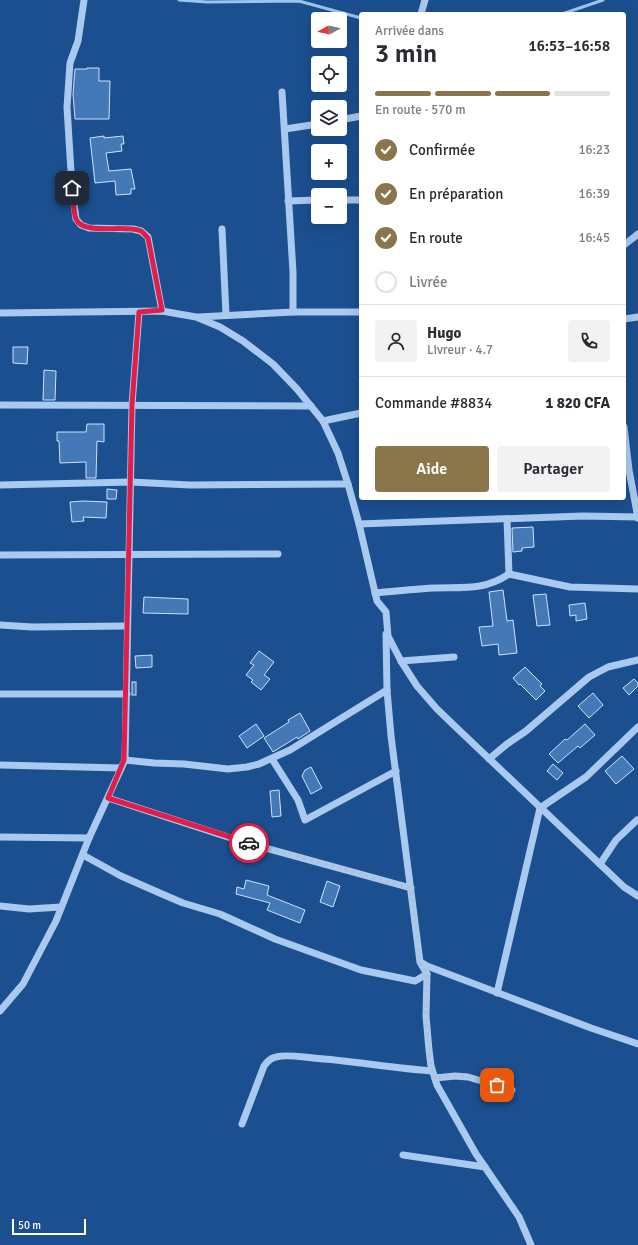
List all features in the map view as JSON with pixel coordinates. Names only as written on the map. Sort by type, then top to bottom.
[{"type":"street","points":[[422,12],[425,0]]},
{"type":"street","points":[[84,1],[78,41],[70,63],[67,107],[72,188],[76,219],[81,225],[89,228],[133,229],[142,232],[148,238],[162,310]]},
{"type":"street","points":[[282,92],[293,272],[293,312]]},
{"type":"street","points":[[347,119],[359,116]]},
{"type":"street","points":[[285,129],[311,125]]},
{"type":"street","points":[[288,201],[311,200]]},
{"type":"street","points":[[347,200],[359,200]]},
{"type":"street","points":[[222,229],[226,315]]},
{"type":"street","points":[[626,243],[638,234]]},
{"type":"street","points":[[0,313],[139,312],[162,310],[196,317],[220,327],[249,345],[273,364],[323,421],[338,453],[359,524],[377,602],[386,612],[388,636],[416,686],[437,709],[540,808],[624,887],[638,896]]},
{"type":"street","points":[[0,1011],[23,984],[56,921],[60,907],[89,838],[124,760],[127,694],[132,404],[139,312]]},
{"type":"street","points":[[196,317],[293,312],[359,312]]},
{"type":"street","points":[[626,319],[638,317]]},
{"type":"street","points":[[0,405],[132,404],[311,406]]},
{"type":"street","points":[[323,421],[359,413]]},
{"type":"street","points":[[359,524],[584,516],[638,517],[629,470],[626,444]]},
{"type":"street","points":[[0,485],[131,482],[190,484],[348,484]]},
{"type":"street","points":[[507,519],[509,574]]},
{"type":"street","points":[[0,555],[278,554]]},
{"type":"street","points":[[375,593],[435,588],[480,587],[499,581],[509,574],[570,587],[638,589]]},
{"type":"street","points":[[386,612],[387,690],[420,962],[427,974],[426,1016],[434,1075],[437,1085],[485,1167],[519,1217],[531,1245]]},
{"type":"street","points":[[0,625],[32,627],[127,626]]},
{"type":"street","points":[[401,660],[454,657]]},
{"type":"street","points":[[489,759],[526,731],[589,677],[608,667],[638,660]]},
{"type":"street","points":[[124,760],[228,769],[247,768],[272,759],[290,750],[387,690]]},
{"type":"street","points":[[0,694],[127,694]]},
{"type":"street","points":[[497,993],[540,808],[586,777],[638,728]]},
{"type":"street","points":[[272,759],[298,800],[305,820],[396,771]]},
{"type":"street","points":[[0,765],[121,768]]},
{"type":"street","points":[[108,798],[240,841],[411,888]]},
{"type":"street","points":[[600,864],[616,840],[637,820]]},
{"type":"street","points":[[0,837],[89,838]]},
{"type":"street","points":[[83,855],[121,876],[183,903],[220,914],[275,939],[361,970],[415,981],[427,974]]},
{"type":"street","points":[[0,906],[29,909],[60,907]]},
{"type":"street","points":[[420,962],[426,966],[497,993],[638,1044]]},
{"type":"street","points":[[242,1124],[264,1066],[274,1057],[294,1056],[333,1059],[400,1068],[434,1075],[468,1077],[512,1090]]},
{"type":"street","points":[[403,1155],[485,1167]]},
{"type":"building","points":[[99,68],[99,81],[110,81],[109,119],[75,119],[73,94],[75,69]]},
{"type":"building","points":[[104,136],[104,138],[123,136],[124,144],[121,144],[122,151],[106,153],[109,171],[131,169],[135,189],[131,189],[131,194],[116,195],[115,181],[95,183],[90,138]]},
{"type":"building","points":[[13,347],[28,347],[27,364],[13,363]]},
{"type":"building","points":[[44,370],[56,371],[55,400],[43,400]]},
{"type":"building","points":[[87,424],[104,424],[104,442],[97,441],[96,478],[86,478],[86,462],[60,463],[57,432],[86,432]]},
{"type":"building","points":[[107,489],[117,490],[116,499],[107,499]]},
{"type":"building","points":[[70,502],[107,502],[106,518],[83,517],[84,521],[72,522]]},
{"type":"building","points":[[533,527],[534,547],[522,548],[522,551],[513,552],[512,528]]},
{"type":"building","points":[[503,590],[507,621],[513,620],[517,653],[499,655],[498,644],[482,646],[479,627],[493,626],[489,592]]},
{"type":"building","points":[[546,594],[550,625],[537,626],[533,595]]},
{"type":"building","points":[[144,597],[188,599],[188,614],[143,613]]},
{"type":"building","points":[[585,603],[587,619],[576,621],[576,615],[570,616],[569,605]]},
{"type":"building","points":[[259,651],[274,662],[264,675],[270,679],[261,690],[251,682],[253,680],[246,675],[254,665],[250,663]]},
{"type":"building","points":[[152,655],[152,667],[136,668],[135,656]]},
{"type":"building","points":[[525,667],[542,684],[540,686],[545,691],[536,700],[513,678]]},
{"type":"building","points":[[634,679],[638,683],[638,686],[629,695],[623,688]]},
{"type":"building","points":[[132,682],[136,682],[136,695],[132,695]]},
{"type":"building","points":[[593,693],[603,705],[589,718],[578,706]]},
{"type":"building","points":[[300,713],[310,731],[273,752],[264,738]]},
{"type":"building","points":[[256,724],[264,736],[247,748],[239,736]]},
{"type":"building","points":[[585,724],[595,735],[580,748],[578,746],[558,763],[549,754],[565,739],[567,740]]},
{"type":"building","points":[[622,756],[634,769],[616,784],[605,771]]},
{"type":"building","points":[[553,764],[563,773],[557,780],[547,771]]},
{"type":"building","points":[[311,767],[322,788],[311,794],[302,776],[305,770]]},
{"type":"building","points":[[279,790],[281,816],[272,817],[270,791]]},
{"type":"building","points":[[246,880],[269,886],[267,895],[305,910],[300,923],[267,910],[270,903],[236,894],[237,887],[244,889]]},
{"type":"building","points":[[327,881],[340,886],[333,907],[320,902]]},
{"type":"waterway","points":[[179,0],[207,2],[299,1],[359,17]]},
{"type":"waterway","points":[[568,12],[603,0]]},
{"type":"way so far","points":[[249,843],[411,888],[420,962],[427,974],[426,1016],[431,1066],[435,1078],[455,1076],[468,1077],[497,1085]]},
{"type":"route","points":[[72,188],[76,219],[81,225],[89,228],[133,229],[142,232],[148,238],[162,310],[139,312],[132,404],[127,694],[124,760],[108,798],[249,843]]}]
